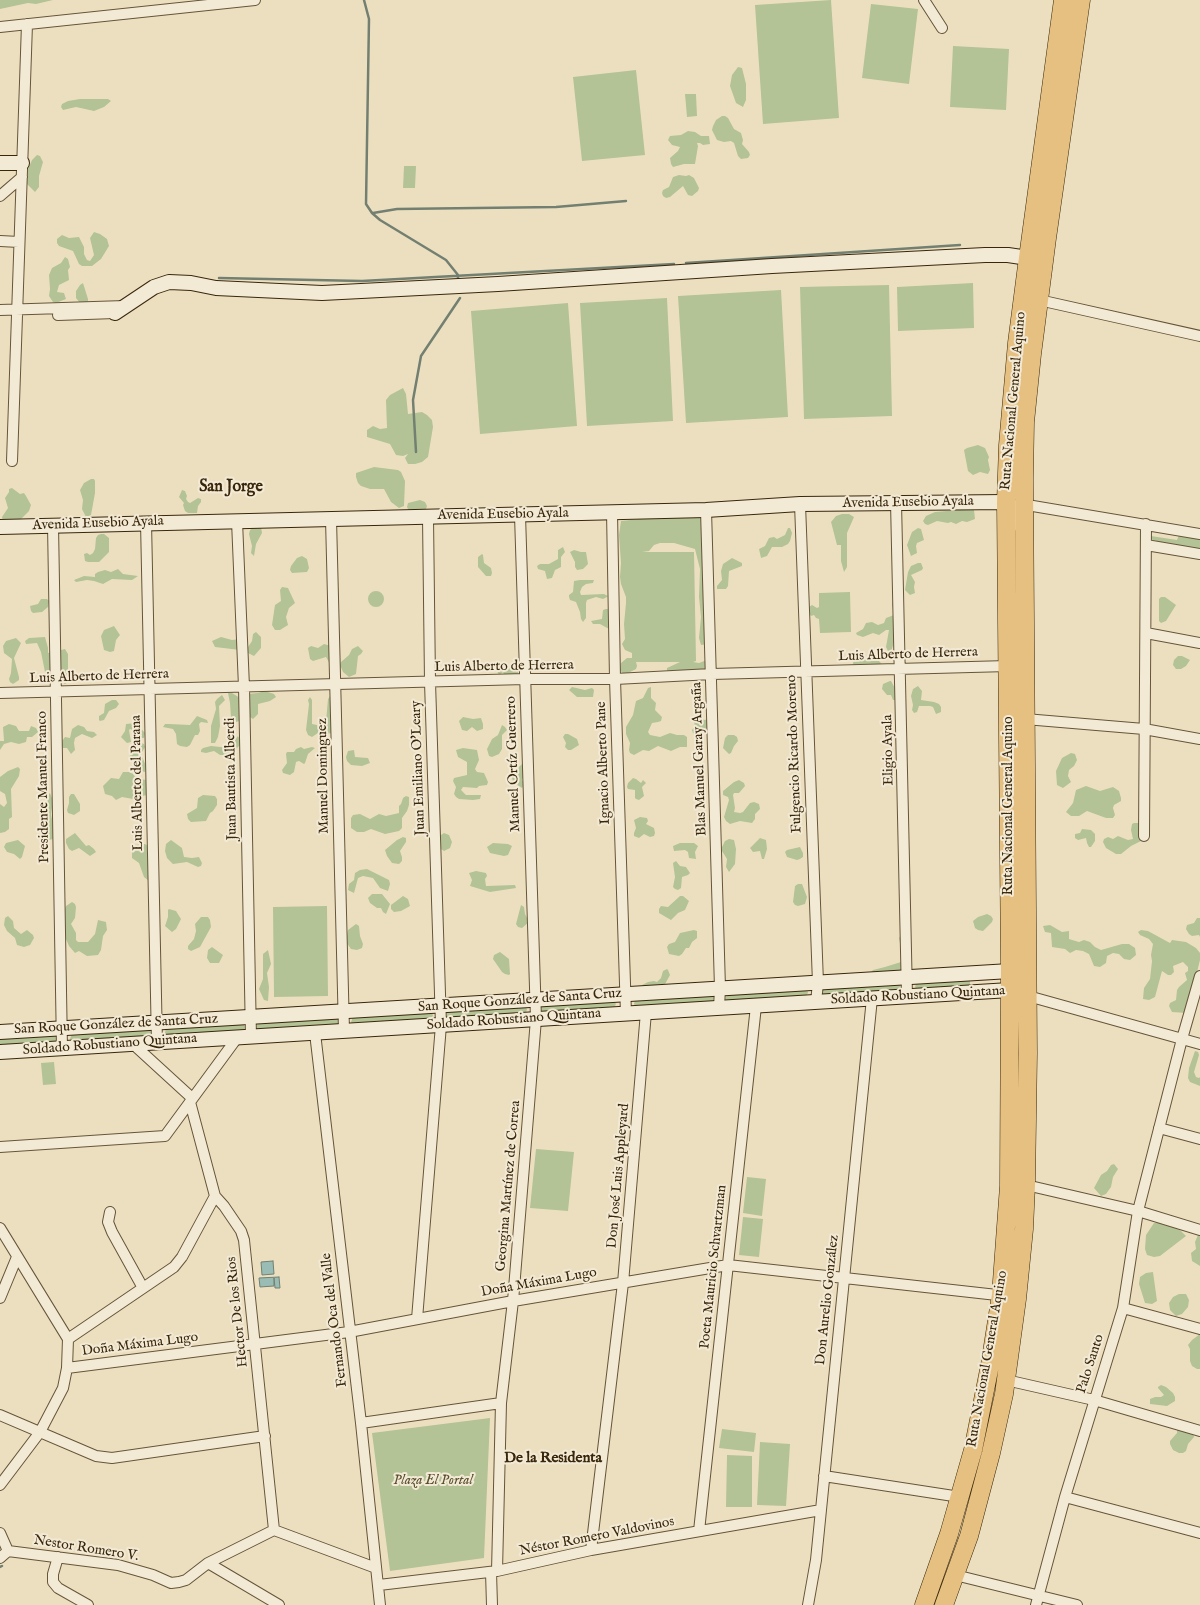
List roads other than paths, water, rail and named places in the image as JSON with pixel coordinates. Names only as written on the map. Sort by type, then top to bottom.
[{"type":"highway","name":"Ruta Nacional General Aquino","points":[[944,1605],[969,1536],[991,1453],[1006,1380],[1009,1296],[1010,990],[1006,502],[1008,445],[1017,343],[1063,0]]},
{"type":"highway","name":"Ruta Nacional General Aquino","points":[[924,1605],[960,1497],[974,1445],[990,1365],[1009,1296],[1024,1229],[1028,996],[1025,719],[1025,422],[1039,300],[1081,0]]},
{"type":"street","points":[[0,27],[255,0]]},
{"type":"street","points":[[924,0],[942,28]]},
{"type":"street","points":[[12,460],[27,24]]},
{"type":"street","points":[[0,163],[22,163]]},
{"type":"street","points":[[0,196],[22,177]]},
{"type":"street","points":[[0,241],[19,242]]},
{"type":"street","points":[[0,317],[17,313],[120,310],[154,287],[169,282],[191,283],[216,288],[322,293],[985,255],[1008,255],[1028,258]]},
{"type":"street","points":[[1039,300],[1200,336]]},
{"type":"street","points":[[0,310],[17,313]]},
{"type":"street","name":"Eligio Ayala","points":[[896,502],[907,996]]},
{"type":"street","points":[[1006,502],[1200,534]]},
{"type":"street","points":[[1006,502],[1014,507],[1018,513],[1025,537]]},
{"type":"street","name":"Avenida Eusebio Ayala","points":[[0,527],[706,510],[800,504],[1006,502]]},
{"type":"street","name":"Fulgencio Ricardo Moreno","points":[[800,504],[818,982],[816,1002]]},
{"type":"street","name":"Blas Manuel Garay Argaña","points":[[706,510],[712,674],[719,1008]]},
{"type":"street","name":"Ignacio Alberto Pane","points":[[612,512],[615,679],[626,1014]]},
{"type":"street","name":"Manuel Ortíz Guerrero","points":[[520,515],[536,1010]]},
{"type":"street","name":"Juan Emiliano O'Leary","points":[[417,1319],[441,1016],[430,682],[428,516]]},
{"type":"street","name":"Manuel Dominguez","points":[[331,520],[344,1031]]},
{"type":"street","name":"Juan Bautista Alberdi","points":[[237,521],[244,686],[251,1037]]},
{"type":"street","name":"Luis Alberto del Parana","points":[[146,522],[157,1042]]},
{"type":"street","points":[[1144,836],[1146,524]]},
{"type":"street","name":"Presidente Manuel Franco","points":[[52,525],[62,1048]]},
{"type":"street","points":[[1146,545],[1200,554]]},
{"type":"street","points":[[1146,633],[1200,643]]},
{"type":"street","name":"Luis Alberto de Herrera","points":[[0,693],[524,679],[615,679],[712,674],[1008,666]]},
{"type":"street","points":[[1025,719],[1144,730],[1200,739]]},
{"type":"street","points":[[1010,971],[1028,996],[1200,1044]]},
{"type":"street","name":"San Roque González de Santa Cruz","points":[[0,1032],[343,1012],[441,1016],[536,1010],[626,994],[1010,971]]},
{"type":"street","name":"Palo Santo","points":[[1038,1600],[1065,1497],[1124,1308],[1138,1211],[1200,976]]},
{"type":"street","name":"Soldado Robustiano Quintana","points":[[0,1052],[344,1031],[441,1016],[536,1010],[626,1014],[1010,990],[1028,996]]},
{"type":"street","name":"Don Aurelio González","points":[[808,1605],[816,1560],[872,998]]},
{"type":"street","name":"Poeta Mauricio Schvartzman","points":[[699,1531],[756,1006]]},
{"type":"street","name":"Georgina Martínez de Correa","points":[[492,1605],[501,1403],[513,1301],[536,1010]]},
{"type":"street","name":"Don José Luis Appleyard","points":[[591,1550],[624,1283],[646,1012]]},
{"type":"street","name":"Fernando Oca del Valle","points":[[315,1033],[361,1423],[380,1605]]},
{"type":"street","points":[[0,1147],[165,1136],[237,1038]]},
{"type":"street","points":[[132,1044],[191,1100]]},
{"type":"street","name":"Hector De los Rios","points":[[191,1100],[215,1196],[241,1231],[256,1343],[274,1530]]},
{"type":"street","points":[[1159,1128],[1200,1139]]},
{"type":"street","points":[[1026,1185],[1138,1211],[1200,1230]]},
{"type":"street","points":[[68,1339],[174,1267],[182,1257],[215,1196]]},
{"type":"street","points":[[110,1212],[108,1222],[112,1232],[143,1288]]},
{"type":"street","points":[[0,1228],[68,1339],[67,1368],[63,1388],[40,1432],[0,1485]]},
{"type":"street","points":[[0,1298],[17,1257]]},
{"type":"street","name":"Doña Máxima Lugo","points":[[67,1368],[349,1332],[513,1301],[728,1265],[1009,1296]]},
{"type":"street","points":[[1124,1308],[1200,1329]]},
{"type":"street","points":[[1006,1380],[1094,1400],[1200,1431]]},
{"type":"street","points":[[361,1423],[501,1403]]},
{"type":"street","points":[[0,1415],[96,1456],[112,1458],[265,1436]]},
{"type":"street","points":[[824,1476],[960,1497]]},
{"type":"street","points":[[1065,1497],[1200,1533]]},
{"type":"street","name":"Néstor Romero Valdovinos","points":[[379,1585],[494,1571],[591,1550],[821,1510]]},
{"type":"street","points":[[274,1530],[376,1568]]},
{"type":"street","name":"Nestor Romero V.","points":[[4,1555],[58,1557],[118,1565],[172,1583],[186,1580],[208,1563],[274,1530]]},
{"type":"street","points":[[0,1533],[4,1555]]},
{"type":"street","points":[[58,1557],[53,1582],[58,1588],[88,1605]]},
{"type":"street","points":[[208,1563],[279,1605]]},
{"type":"street","points":[[955,1575],[1038,1600],[1077,1605]]},
{"type":"water","points":[[273,1261],[274,1274],[262,1275],[261,1262]]},
{"type":"water","points":[[279,1277],[280,1288],[275,1288],[274,1278],[274,1286],[260,1287],[259,1278]]},
{"type":"waterway","points":[[364,0],[369,19],[366,204],[380,220],[446,260],[458,275],[458,278]]},
{"type":"waterway","points":[[373,213],[397,209],[556,207],[626,201]]},
{"type":"waterway","points":[[686,263],[960,245]]},
{"type":"waterway","points":[[219,278],[362,281],[674,264]]},
{"type":"waterway","points":[[416,452],[413,400],[421,356],[460,298]]},
{"type":"district","name":"San Jorge","points":[[231,488]]},
{"type":"district","name":"De la Residenta","points":[[553,1459]]},
{"type":"park label","name":"Plaza El Portal","points":[[433,1481]]}]
